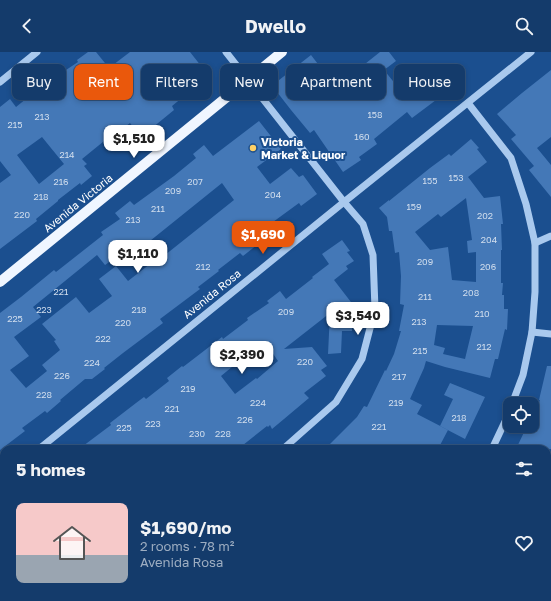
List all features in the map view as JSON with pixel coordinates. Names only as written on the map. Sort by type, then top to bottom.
[{"type":"main road","name":"Avenida Victoria","points":[[267,64],[282,52]]},
{"type":"main road","name":"Avenida Victoria","points":[[0,282],[223,100]]},
{"type":"street","points":[[0,82],[37,52]]},
{"type":"street","points":[[226,52],[235,64]]},
{"type":"street","name":"Avenida Rosa","points":[[44,445],[531,52]]},
{"type":"street","points":[[264,100],[363,224],[373,255],[375,309],[362,360],[336,402],[288,445]]},
{"type":"street","points":[[468,103],[511,158],[526,204],[535,243],[535,292],[532,332],[523,375],[515,397]]},
{"type":"street","points":[[535,243],[551,236]]},
{"type":"street","points":[[532,332],[551,334]]},
{"type":"street","points":[[494,445],[503,426]]},
{"type":"building","points":[[88,52],[96,52],[106,64],[75,64],[78,62],[77,60]]},
{"type":"building","points":[[130,52],[190,52],[200,64],[141,64],[141,100],[179,100],[172,106],[174,110],[141,137],[130,123],[110,139],[109,137],[82,159],[87,164],[84,166],[92,176],[81,185],[80,183],[58,200],[36,219],[37,221],[0,249],[0,183],[11,175],[0,161],[0,107],[10,99],[16,107],[25,100],[66,100],[66,70],[74,65],[74,100],[133,100],[133,64],[114,64]],"holes":[[[42,137],[64,164],[39,184],[17,155]]]},
{"type":"building","points":[[380,52],[389,52],[396,61],[386,68],[386,64],[365,64]]},
{"type":"building","points":[[311,55],[318,64],[300,64]]},
{"type":"building","points":[[551,70],[551,137],[537,148],[551,165],[551,197],[529,170],[534,166],[511,139],[516,135],[497,114]]},
{"type":"building","points":[[386,72],[394,82],[394,100],[436,100],[412,118],[407,112],[374,139],[377,144],[359,157],[361,160],[343,172],[314,130],[310,133],[278,93],[278,81],[286,75],[286,100],[386,100]]},
{"type":"building","points":[[259,121],[281,149],[257,167],[270,184],[291,168],[299,177],[303,175],[317,194],[301,206],[299,203],[273,222],[272,238],[267,237],[243,256],[240,253],[198,287],[200,289],[160,319],[163,323],[123,353],[92,379],[85,379],[47,413],[45,411],[22,428],[25,431],[7,445],[0,445],[0,313],[54,270],[56,272],[103,235],[101,232],[120,219],[115,213],[130,201],[134,205],[174,176],[196,158],[193,154],[204,145],[213,156]],"holes":[[[222,183],[234,200],[160,259],[159,257],[128,281],[116,266],[99,279],[112,296],[89,313],[76,297],[42,324],[56,340],[54,341],[60,350],[42,365],[47,371],[26,388],[10,370],[29,356],[14,337],[41,317],[33,307],[97,255],[105,265],[136,243],[140,249]]]},
{"type":"building","points":[[471,139],[479,148],[477,149],[487,162],[468,177],[484,198],[500,196],[503,224],[501,224],[501,283],[503,283],[502,295],[504,295],[504,309],[508,309],[507,330],[505,329],[498,359],[495,359],[490,378],[426,361],[410,399],[422,405],[417,414],[448,430],[440,445],[329,445],[357,417],[364,406],[367,407],[394,354],[401,331],[399,331],[404,305],[400,304],[401,276],[399,252],[395,253],[392,231],[389,231],[387,217],[379,208],[449,154],[451,156]],"holes":[[[466,198],[472,240],[467,241],[468,253],[476,252],[476,282],[452,280],[448,247],[430,250],[415,232],[438,214],[441,217]],[[437,325],[473,326],[465,359],[443,354],[445,348],[434,345]]]},
{"type":"building","points":[[342,240],[350,251],[347,252],[354,261],[346,266],[348,269],[334,280],[354,306],[355,321],[352,320],[352,331],[342,331],[341,353],[328,354],[330,313],[284,349],[312,347],[327,366],[321,370],[326,376],[304,393],[309,398],[272,429],[270,425],[268,427],[267,426],[243,445],[84,445],[111,425],[110,423],[136,403],[144,397],[146,399],[169,381],[167,378],[182,366],[183,367],[222,337],[223,339],[248,320],[247,318],[269,303],[267,301],[280,291],[286,299],[329,264],[322,254]],"holes":[[[265,342],[278,361],[257,379],[256,378],[235,394],[221,376],[250,349],[252,352]]]},
{"type":"building","points":[[547,366],[551,366],[551,445],[518,445],[524,433],[539,433],[540,400]]},
{"type":"building","points":[[450,383],[485,397],[465,439],[440,426],[453,399],[444,395]]},
{"type":"place","name":"Victoria Market & Liquor","points":[[253,148]]}]
